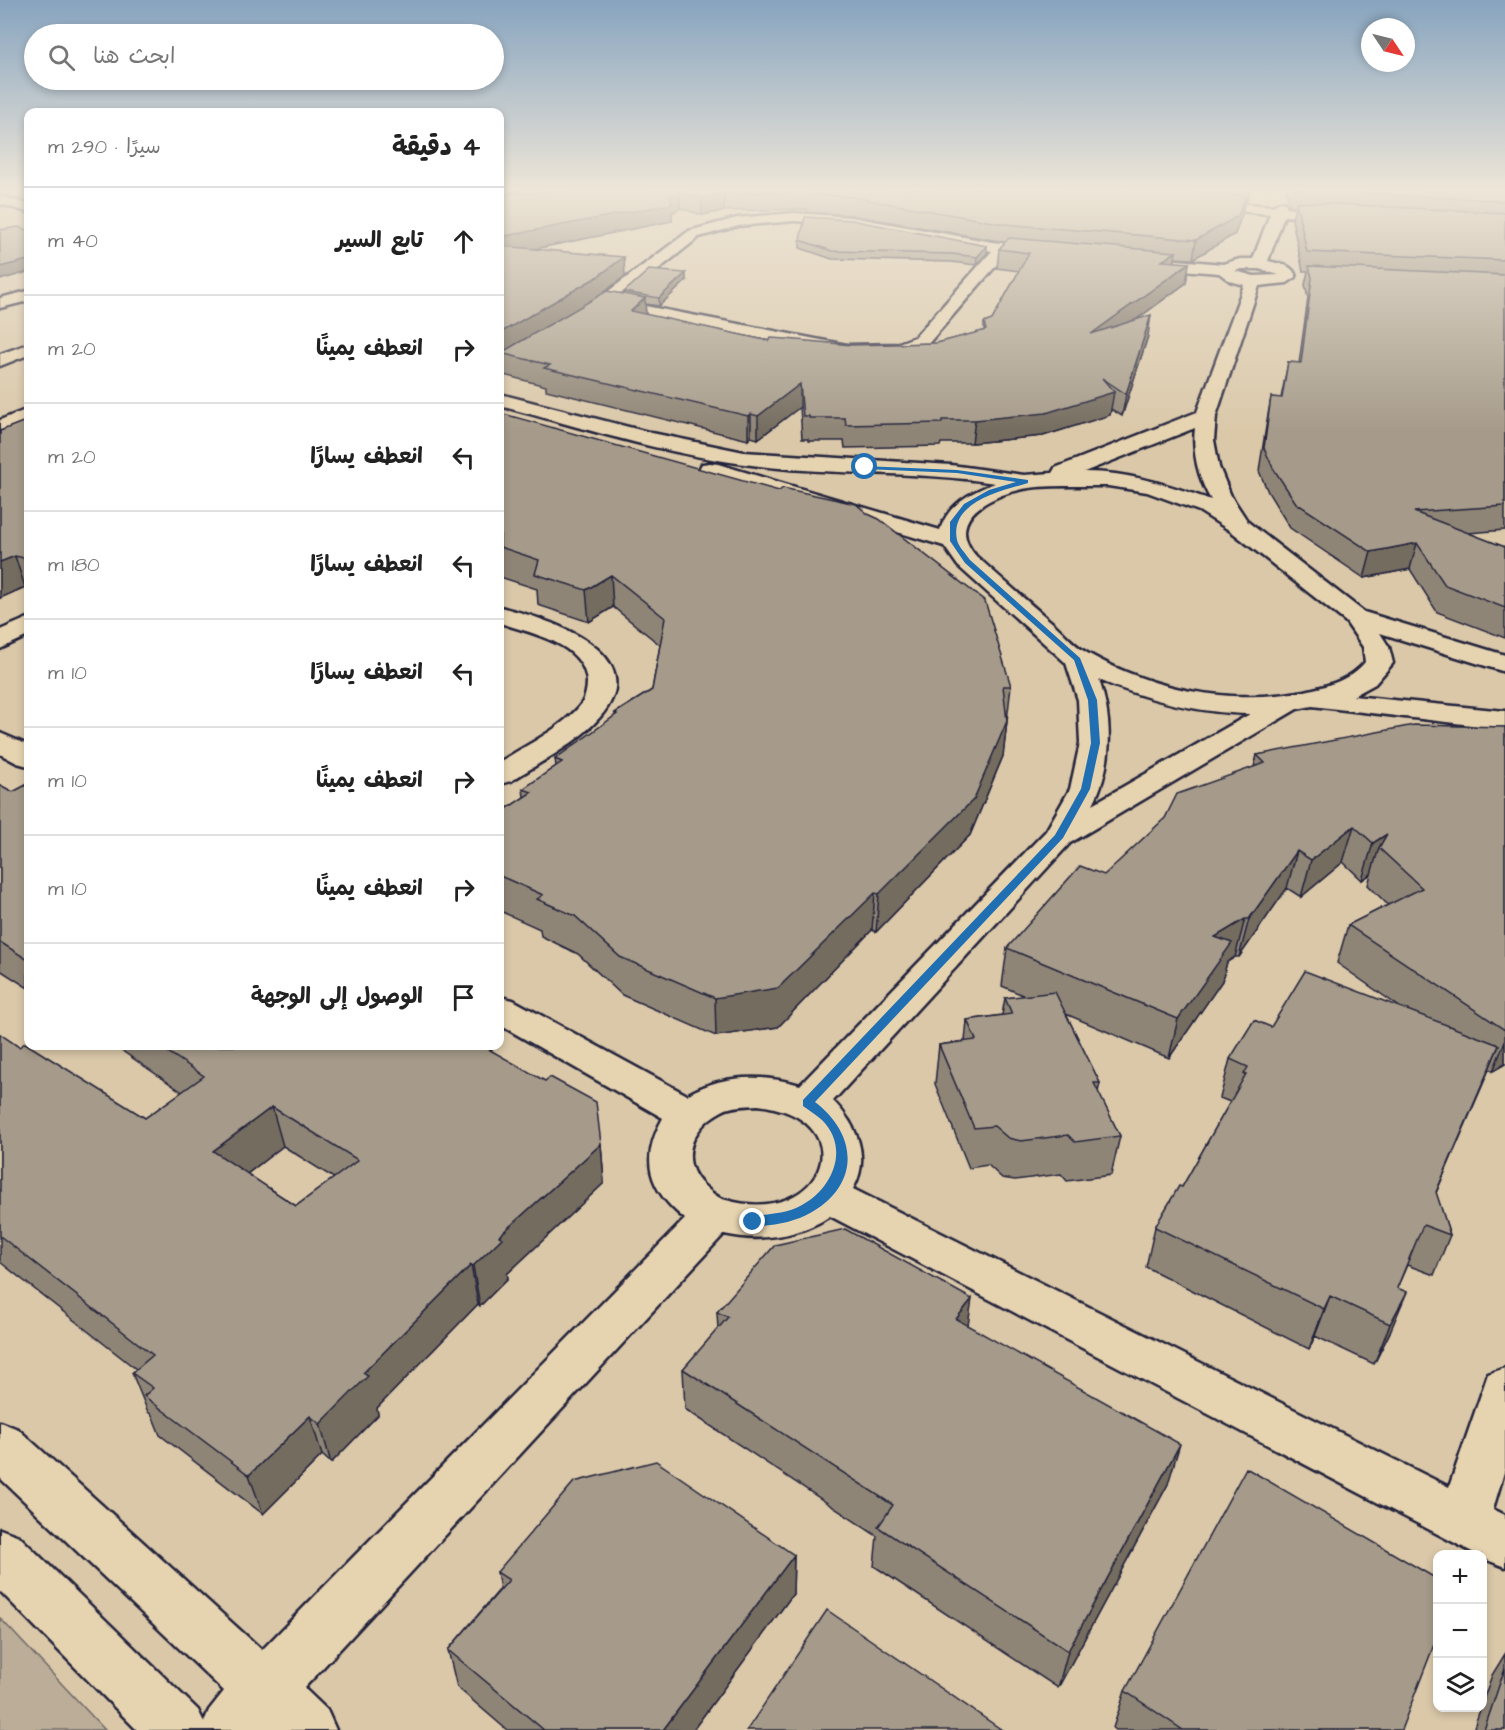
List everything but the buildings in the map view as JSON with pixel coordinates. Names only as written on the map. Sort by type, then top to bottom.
[{"type":"street","points":[[568,326],[605,303],[648,270]]},
{"type":"street","points":[[605,303],[847,350],[898,349],[921,341],[984,270]]},
{"type":"street","points":[[1224,270],[1228,275],[1256,272],[1279,280],[1294,277]]},
{"type":"street","points":[[1240,527],[1220,496],[1208,467],[1204,440],[1206,416],[1256,272]]},
{"type":"street","points":[[1,300],[24,287]]},
{"type":"street","points":[[1,300],[24,297]]},
{"type":"street","points":[[0,360],[24,351]]},
{"type":"street","points":[[504,401],[686,446],[741,457],[802,465],[957,471],[1035,481],[1108,479],[1151,486],[1207,506],[1240,527],[1355,617],[1376,647],[1378,663],[1366,680],[1345,690],[1296,702],[1059,836]]},
{"type":"street","points":[[504,413],[712,470],[953,541]]},
{"type":"street","points":[[1206,416],[1035,481],[992,492],[967,505],[953,522],[953,541],[967,561],[1078,659],[1139,687],[1211,704],[1296,702],[1505,720]]},
{"type":"street","points":[[0,427],[24,417]]},
{"type":"street","points":[[0,441],[24,431]]},
{"type":"street","points":[[504,616],[574,642],[596,661],[602,685],[591,709],[562,733],[504,772]]},
{"type":"street","points":[[1355,617],[1505,664]]},
{"type":"street","points":[[0,641],[24,628]]},
{"type":"street","points":[[807,1103],[1059,836],[1085,789],[1095,743],[1092,700],[1078,659]]},
{"type":"street","points":[[0,742],[24,755]]},
{"type":"street","points":[[504,1011],[689,1114]]},
{"type":"street","points":[[758,1090],[784,1094],[807,1103],[826,1117],[838,1135],[843,1155],[838,1176],[827,1195],[806,1209],[781,1219],[753,1222],[725,1218],[700,1207],[688,1196],[671,1172],[669,1151],[675,1131],[689,1114],[709,1101],[732,1093],[758,1090]]},
{"type":"street","points":[[827,1195],[1484,1530],[1505,1389]]},
{"type":"street","points":[[229,1730],[263,1689],[716,1214]]},
{"type":"street","points":[[0,1445],[307,1730]]},
{"type":"street","points":[[0,1554],[178,1730]]},
{"type":"shaded area","points":[[0,1618],[105,1730],[0,1730]]},
{"type":"route","points":[[753,1222],[781,1219],[806,1209],[827,1195],[838,1176],[843,1155],[838,1135],[826,1117],[807,1103],[1059,836],[1085,789],[1095,743],[1092,700],[1078,659],[967,561],[953,541],[953,522],[967,505],[992,492],[1025,482],[957,471],[865,467]]}]
